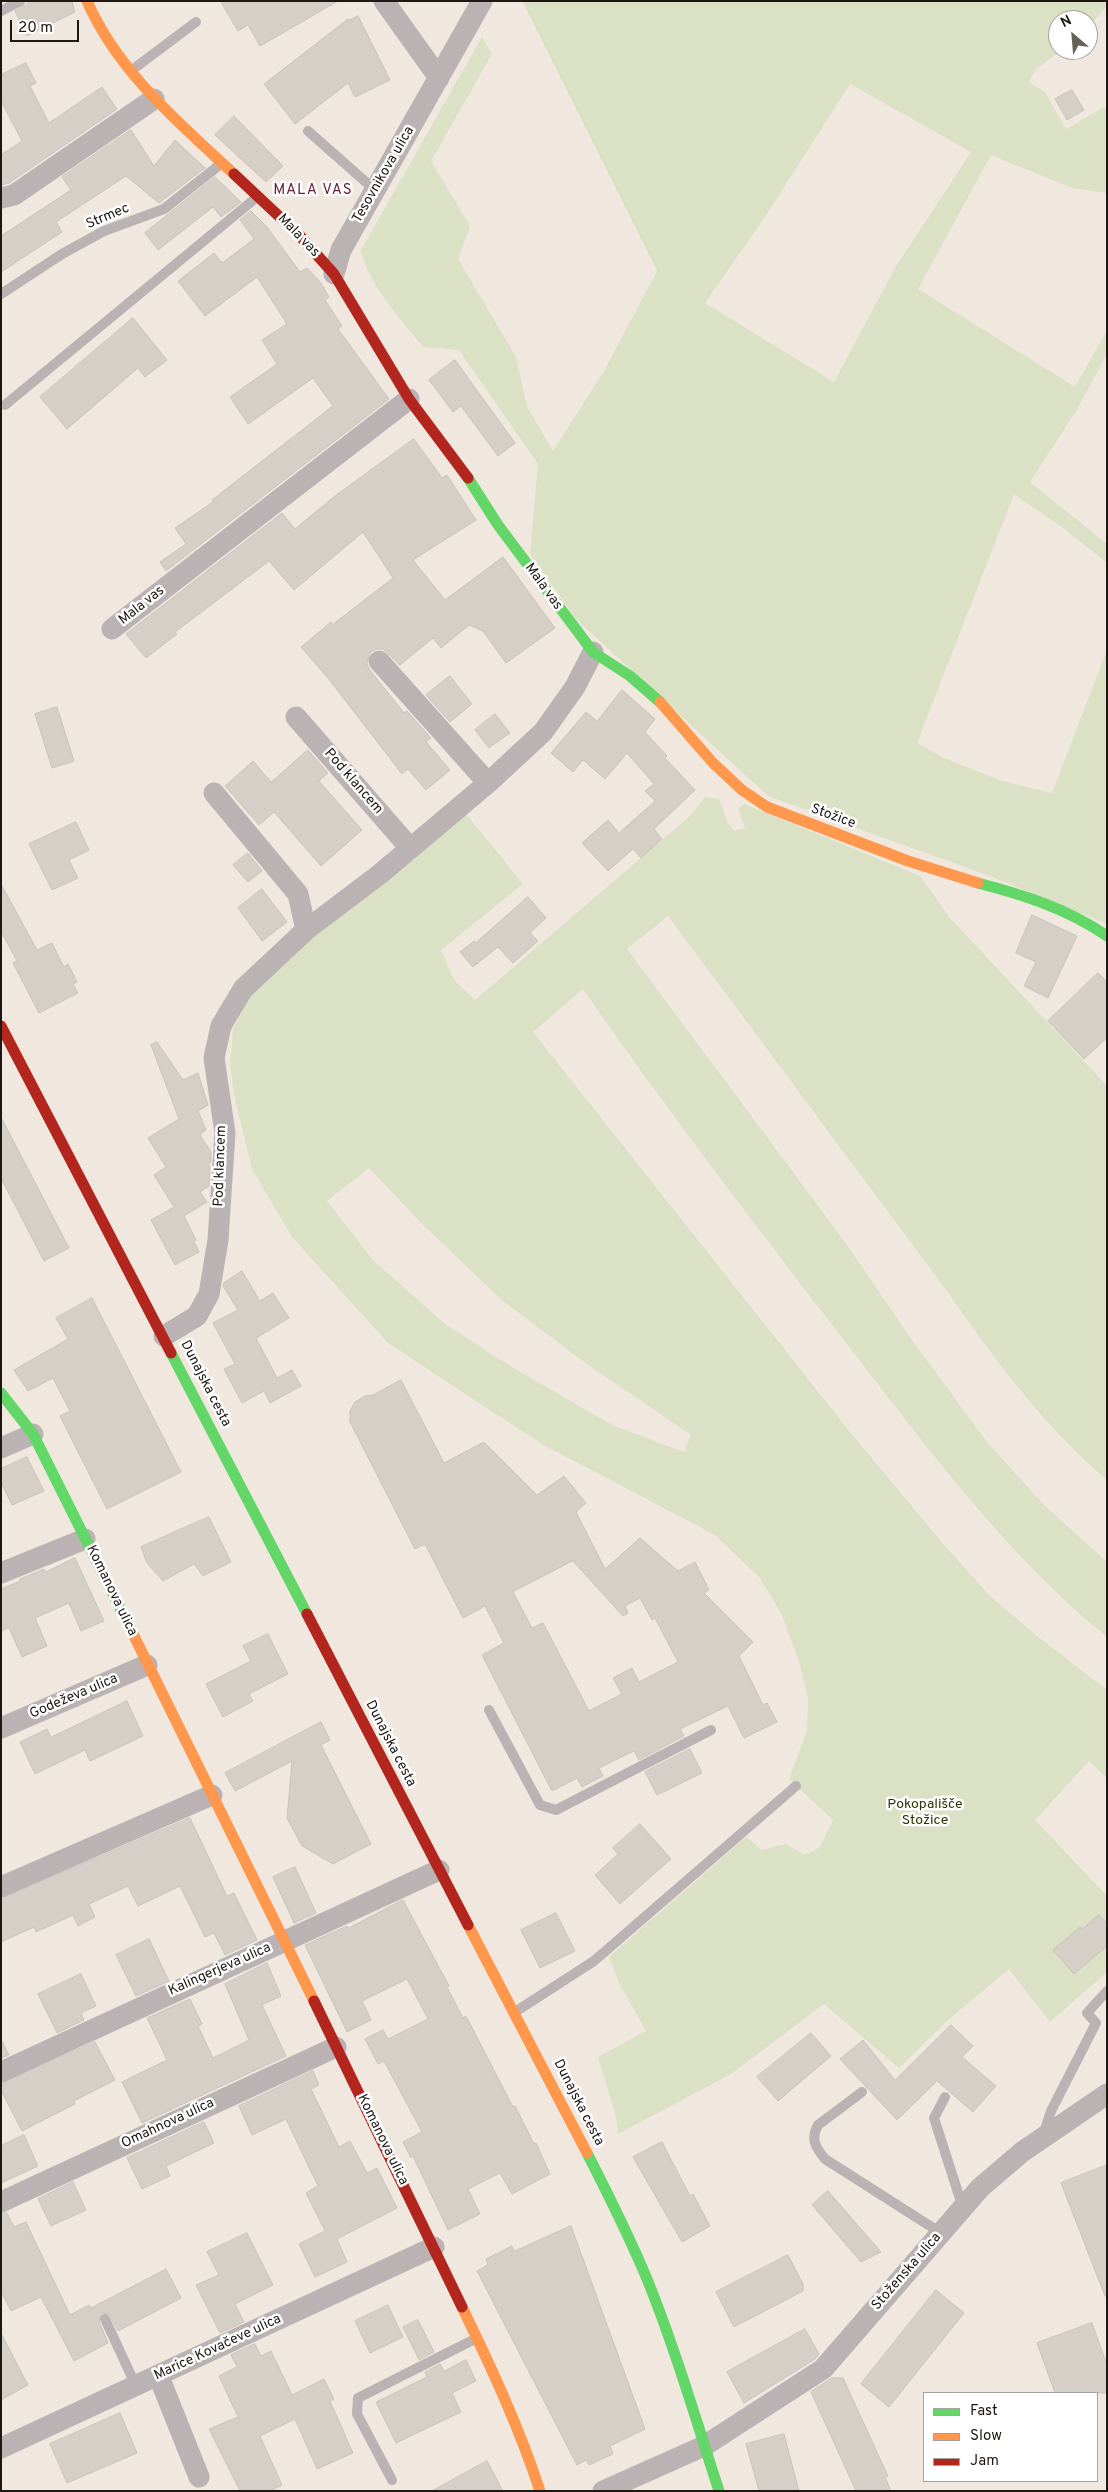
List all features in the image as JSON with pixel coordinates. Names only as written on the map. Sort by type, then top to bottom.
[{"type":"street","name":"Mala vas","points":[[87,1],[95,19],[131,71],[154,99],[300,236],[334,274],[409,399],[464,472],[498,525],[593,652]]},
{"type":"street","points":[[384,1],[438,78]]},
{"type":"street","name":"Tesovnikova ulica","points":[[334,274],[341,250],[482,1]]},
{"type":"street","points":[[1,198],[14,196],[154,99]]},
{"type":"street","name":"Mala vas","points":[[112,629],[409,399]]},
{"type":"street","name":"Pod klancem","points":[[164,1336],[197,1316],[209,1294],[218,1240],[225,1134],[214,1058],[221,1026],[244,989],[306,930],[380,874],[488,784],[543,732],[575,687],[593,652]]},
{"type":"street","name":"Stožice","points":[[593,652],[630,676],[663,704],[714,763],[742,790],[767,807],[908,861],[961,879],[1031,897],[1094,927],[1107,936]]},
{"type":"street","points":[[379,661],[488,784]]},
{"type":"street","name":"Pod klancem","points":[[296,717],[410,848]]},
{"type":"street","points":[[214,793],[298,894],[306,930]]},
{"type":"street","name":"Dunajska cesta","points":[[1,1026],[164,1336],[614,2205],[646,2280],[719,2491]]},
{"type":"street","name":"Komanova ulica","points":[[1,1392],[33,1434],[285,1940],[434,2247],[509,2408],[540,2491]]},
{"type":"street","points":[[1,1448],[33,1434]]},
{"type":"street","points":[[1,1573],[86,1539]]},
{"type":"street","name":"Godeževa ulica","points":[[1,1728],[147,1666]]},
{"type":"street","points":[[1,1887],[212,1795]]},
{"type":"street","name":"Kalingerjeva ulica","points":[[1,2072],[439,1870]]},
{"type":"street","name":"Omahnova ulica","points":[[1,2202],[336,2046]]},
{"type":"street","name":"Stoženska ulica","points":[[603,2491],[704,2446],[823,2369],[980,2188],[1043,2136],[1107,2094]]},
{"type":"street","name":"Marice Kovačeve ulica","points":[[1,2448],[158,2377],[434,2247]]},
{"type":"street","points":[[158,2377],[199,2477]]},
{"type":"lane","points":[[1,11],[20,1]]},
{"type":"lane","points":[[131,71],[196,22]]},
{"type":"lane","points":[[308,131],[376,191]]},
{"type":"lane","name":"Strmec","points":[[1,294],[62,254],[104,231],[164,209],[222,162]]},
{"type":"lane","points":[[6,406],[258,196]]},
{"type":"lane","points":[[489,1710],[540,1805],[556,1810],[711,1730]]},
{"type":"lane","points":[[514,2012],[594,1962],[796,1786]]},
{"type":"lane","points":[[1043,2136],[1051,2111],[1096,2024],[1088,2013],[1107,1991]]},
{"type":"lane","points":[[862,2092],[818,2126],[814,2132],[815,2147],[825,2159],[941,2233]]},
{"type":"lane","points":[[945,2097],[934,2118],[963,2208]]},
{"type":"lane","points":[[105,2319],[136,2386]]},
{"type":"lane","points":[[392,2480],[356,2414],[358,2398],[476,2339]]},
{"type":"green space","points":[[522,1],[1107,1],[1107,6],[1098,16],[1098,10],[1048,10],[1048,60],[1036,69],[1029,82],[1045,92],[1066,129],[1104,107],[1107,113],[1107,193],[1072,188],[991,155],[918,289],[1075,387],[1107,330],[1107,354],[1076,411],[1030,482],[1107,544],[1107,563],[1063,528],[1014,494],[917,743],[944,758],[1002,781],[1052,793],[1107,650],[1107,924],[995,878],[768,796],[577,620],[530,554],[538,464],[459,350],[423,347],[378,288],[364,262],[361,250],[482,37],[492,54],[431,161],[470,226],[458,259],[516,357],[527,407],[553,451],[604,371],[657,271]],"holes":[[[850,84],[971,152],[895,268],[834,382],[705,303],[765,217]]]},
{"type":"green space","name":"Pokopališče Stožice","points":[[705,797],[719,799],[728,823],[734,831],[745,828],[738,809],[744,804],[920,876],[950,918],[1107,1086],[1107,1480],[1062,1437],[1021,1391],[668,916],[627,949],[845,1242],[914,1343],[987,1442],[1045,1506],[1107,1562],[1107,1637],[1034,1571],[968,1498],[846,1343],[712,1167],[583,989],[533,1032],[850,1432],[945,1546],[990,1596],[1037,1636],[1107,1690],[1107,1778],[1089,1761],[1035,1820],[1107,1896],[1107,1972],[1050,2022],[1009,1969],[947,2021],[899,2068],[824,2004],[731,2074],[618,2134],[616,2117],[598,2057],[646,2031],[619,1983],[609,1957],[746,1837],[762,1850],[786,1844],[805,1855],[820,1847],[833,1820],[789,1779],[807,1730],[808,1698],[799,1662],[782,1615],[760,1578],[715,1535],[540,1443],[388,1343],[292,1237],[252,1169],[234,1095],[230,1063],[233,1029],[251,994],[281,963],[466,814],[523,884],[441,950],[454,980],[475,1000],[690,816]],"holes":[[[369,1168],[424,1226],[503,1301],[584,1362],[691,1435],[684,1452],[612,1425],[507,1364],[445,1324],[373,1260],[327,1201]]]},
{"type":"building","points":[[31,1],[72,1],[75,12],[27,36],[15,11]]},
{"type":"building","points":[[221,1],[338,1],[260,46],[248,25],[238,31]]},
{"type":"building","points":[[358,16],[390,80],[355,97],[348,83],[295,124],[264,84],[348,19]]},
{"type":"building","points":[[26,63],[36,83],[30,86],[49,123],[102,87],[117,109],[9,183],[1,185],[1,155],[22,141],[1,101],[1,75]]},
{"type":"building","points":[[1072,90],[1084,110],[1067,120],[1055,99]]},
{"type":"building","points":[[234,116],[283,166],[266,182],[215,135]]},
{"type":"building","points":[[131,130],[154,166],[175,140],[205,168],[159,203],[126,176],[56,222],[62,232],[1,272],[1,236],[71,190],[62,177]]},
{"type":"building","points":[[215,177],[241,202],[221,217],[213,207],[158,250],[145,233]]},
{"type":"building","points":[[251,211],[267,227],[300,272],[307,268],[321,283],[329,297],[325,300],[342,326],[338,329],[389,399],[166,571],[160,562],[186,544],[175,528],[213,502],[212,500],[333,406],[313,378],[248,424],[230,397],[277,364],[262,340],[287,324],[257,277],[205,316],[178,281],[214,253],[222,263],[254,239],[240,220]]},
{"type":"building","points":[[133,318],[167,360],[145,377],[138,368],[67,429],[40,397]]},
{"type":"building","points":[[455,360],[515,443],[498,456],[461,406],[453,412],[429,380]]},
{"type":"building","points":[[414,439],[442,478],[447,475],[476,520],[413,560],[445,600],[503,557],[555,628],[506,663],[483,631],[469,625],[441,648],[433,638],[400,665],[383,649],[370,652],[367,663],[369,669],[404,713],[407,711],[431,738],[426,742],[450,770],[426,790],[408,769],[402,774],[328,678],[301,647],[331,622],[332,625],[393,578],[363,532],[294,590],[269,561],[175,632],[177,634],[146,658],[126,634],[282,513],[295,529],[335,496]]},
{"type":"building","points":[[450,676],[472,704],[450,722],[426,695]]},
{"type":"building","points":[[622,690],[655,719],[645,732],[667,756],[665,758],[695,790],[654,829],[662,839],[641,858],[633,849],[608,871],[582,843],[608,820],[619,833],[655,801],[645,791],[654,784],[627,753],[605,779],[583,760],[573,772],[551,753],[586,712],[597,721]]},
{"type":"building","points":[[57,707],[74,761],[52,768],[35,714]]},
{"type":"building","points":[[495,714],[510,733],[489,748],[475,730]]},
{"type":"building","points":[[308,750],[328,773],[319,781],[362,830],[321,866],[274,812],[259,825],[225,786],[253,761],[271,782]]},
{"type":"building","points":[[76,822],[89,850],[69,860],[78,878],[52,890],[29,844]]},
{"type":"building","points":[[248,853],[262,871],[248,882],[233,865]]},
{"type":"building","points":[[1,884],[37,950],[52,943],[64,967],[68,964],[77,982],[73,984],[78,993],[39,1013],[13,963],[17,961],[1,931]]},
{"type":"building","points":[[262,889],[287,922],[262,941],[238,908]]},
{"type":"building","points":[[528,897],[546,918],[530,933],[538,941],[513,963],[498,947],[473,967],[460,952],[474,941],[475,943]]},
{"type":"building","points":[[1032,915],[1077,936],[1048,998],[1024,986],[1036,962],[1016,953]]},
{"type":"building","points":[[1098,973],[1107,982],[1107,1038],[1084,1059],[1048,1021]]},
{"type":"building","points":[[157,1042],[183,1080],[198,1073],[208,1105],[198,1111],[206,1130],[200,1135],[211,1152],[211,1162],[208,1164],[210,1167],[209,1186],[200,1192],[207,1202],[184,1216],[196,1240],[194,1241],[199,1252],[175,1265],[151,1220],[174,1207],[154,1175],[166,1167],[148,1138],[179,1119],[151,1045]]},
{"type":"building","points":[[1,1117],[69,1248],[44,1261],[1,1178]]},
{"type":"building","points":[[242,1271],[260,1301],[273,1293],[289,1318],[256,1338],[277,1378],[292,1370],[301,1386],[270,1403],[264,1391],[242,1403],[224,1369],[235,1364],[213,1323],[238,1310],[223,1286],[224,1283]]},
{"type":"building","points":[[92,1298],[181,1472],[107,1509],[60,1416],[70,1411],[53,1378],[28,1391],[14,1370],[68,1339],[56,1318]]},
{"type":"building","points":[[401,1380],[444,1463],[484,1442],[537,1495],[564,1476],[586,1503],[576,1512],[605,1569],[640,1538],[678,1571],[695,1562],[709,1590],[704,1593],[753,1642],[739,1656],[763,1705],[767,1703],[777,1722],[744,1738],[728,1706],[680,1729],[684,1736],[639,1760],[634,1751],[599,1768],[603,1776],[582,1787],[577,1778],[552,1791],[482,1655],[504,1643],[485,1606],[463,1618],[425,1544],[415,1549],[350,1422],[350,1411],[355,1402],[365,1396],[373,1395]],"holes":[[[573,1561],[623,1616],[628,1613],[625,1606],[640,1598],[652,1620],[655,1618],[678,1662],[639,1682],[632,1668],[613,1678],[622,1694],[589,1711],[543,1623],[532,1628],[513,1592]]]},
{"type":"building","points":[[27,1457],[44,1491],[12,1505],[1,1482],[1,1469]]},
{"type":"building","points":[[209,1517],[231,1562],[203,1576],[194,1564],[163,1581],[147,1563],[141,1547]]},
{"type":"building","points":[[75,1558],[104,1621],[81,1631],[69,1603],[35,1618],[47,1646],[22,1657],[9,1628],[1,1631],[1,1589],[20,1581],[20,1579],[44,1569],[45,1572]]},
{"type":"building","points":[[268,1634],[288,1674],[249,1694],[253,1701],[223,1717],[206,1684],[251,1661],[243,1646]]},
{"type":"building","points":[[127,1701],[143,1736],[90,1761],[85,1750],[35,1774],[20,1742],[47,1729],[51,1737]]},
{"type":"building","points":[[321,1722],[330,1740],[321,1745],[371,1844],[333,1864],[302,1846],[287,1818],[292,1761],[235,1791],[225,1773]]},
{"type":"building","points":[[690,1749],[702,1773],[657,1795],[645,1772]]},
{"type":"building","points":[[190,1818],[227,1896],[234,1893],[257,1940],[225,1955],[214,1933],[205,1937],[180,1886],[138,1906],[128,1886],[89,1904],[95,1917],[78,1926],[73,1915],[36,1932],[34,1927],[1,1942],[1,1899]]},
{"type":"building","points":[[640,1824],[671,1859],[620,1904],[595,1875],[618,1854],[613,1848]]},
{"type":"building","points":[[295,1867],[316,1913],[294,1923],[273,1877]]},
{"type":"building","points":[[403,1900],[449,1986],[447,1987],[463,2018],[466,2016],[513,2107],[515,2106],[534,2144],[536,2143],[550,2174],[512,2194],[500,2173],[468,2189],[480,2214],[448,2230],[413,2156],[411,2158],[403,2142],[422,2132],[384,2061],[378,2064],[365,2039],[383,2030],[388,2039],[428,2019],[407,1979],[362,2001],[371,2020],[347,2032],[305,1945],[347,1926],[348,1928]]},
{"type":"building","points":[[556,1913],[575,1951],[540,1968],[521,1930]]},
{"type":"building","points":[[1099,1915],[1107,1924],[1107,1946],[1074,1974],[1053,1950],[1080,1927],[1082,1929]]},
{"type":"building","points":[[149,1939],[169,1981],[136,1996],[116,1955]]},
{"type":"building","points":[[267,1963],[281,1996],[262,2005],[286,2056],[142,2123],[122,2082],[167,2060],[147,2018],[190,1999],[202,2024],[198,2026],[213,2058],[249,2040],[225,1984]]},
{"type":"building","points":[[81,1974],[96,2006],[81,2013],[84,2020],[57,2033],[38,1994]]},
{"type":"building","points":[[951,2025],[973,2046],[962,2057],[996,2086],[973,2112],[937,2081],[897,2120],[840,2059],[863,2040],[895,2080]]},
{"type":"building","points":[[811,2033],[831,2056],[778,2101],[757,2077]]},
{"type":"building","points":[[1,2039],[9,2055],[1,2058]]},
{"type":"building","points":[[95,2042],[115,2080],[74,2101],[75,2104],[22,2131],[1,2090],[1,2084]]},
{"type":"building","points":[[313,2071],[319,2085],[311,2089],[339,2147],[350,2141],[367,2173],[377,2168],[397,2208],[337,2239],[347,2262],[315,2277],[299,2244],[325,2231],[306,2193],[318,2186],[286,2119],[252,2135],[239,2106]]},
{"type":"building","points":[[204,2122],[214,2143],[166,2166],[170,2176],[142,2189],[127,2158]]},
{"type":"building","points":[[24,2135],[38,2166],[1,2183],[1,2146]]},
{"type":"building","points":[[662,2142],[690,2196],[693,2194],[710,2226],[682,2242],[633,2157]]},
{"type":"building","points":[[1107,2165],[1107,2296],[1105,2296],[1061,2183]]},
{"type":"building","points":[[73,2182],[86,2210],[51,2226],[38,2199]]},
{"type":"building","points":[[828,2191],[881,2252],[861,2262],[812,2205]]},
{"type":"building","points":[[7,2213],[14,2227],[26,2222],[70,2315],[89,2305],[91,2308],[166,2269],[181,2298],[118,2331],[109,2314],[102,2313],[99,2321],[108,2343],[74,2361],[41,2297],[11,2311],[1,2291],[1,2214]]},
{"type":"building","points":[[571,2226],[645,2429],[610,2446],[613,2454],[589,2465],[586,2460],[577,2465],[477,2271],[488,2265],[486,2259],[512,2246],[514,2251]]},
{"type":"building","points":[[247,2233],[273,2285],[235,2304],[244,2322],[220,2333],[196,2285],[219,2275],[207,2252]]},
{"type":"building","points":[[788,2255],[803,2284],[803,2291],[734,2327],[716,2292]]},
{"type":"building","points":[[936,2290],[964,2313],[889,2407],[861,2384]]},
{"type":"building","points":[[388,2305],[403,2337],[370,2353],[355,2321]]},
{"type":"building","points":[[418,2320],[434,2352],[419,2360],[403,2327]]},
{"type":"building","points":[[1092,2323],[1107,2365],[1107,2393],[1055,2392],[1037,2343]]},
{"type":"building","points":[[805,2329],[819,2354],[815,2359],[744,2403],[727,2372]]},
{"type":"building","points":[[1,2333],[28,2385],[1,2400]]},
{"type":"building","points":[[255,2344],[261,2356],[271,2351],[292,2395],[324,2379],[334,2399],[330,2401],[353,2453],[317,2469],[295,2419],[260,2436],[282,2485],[270,2491],[240,2491],[209,2429],[238,2417],[219,2376],[237,2367],[231,2355]]},
{"type":"building","points":[[466,2360],[476,2381],[452,2393],[461,2412],[396,2443],[376,2402],[427,2377],[425,2372],[440,2364],[444,2371]]},
{"type":"building","points":[[832,2378],[843,2378],[888,2476],[885,2477],[891,2491],[856,2491],[811,2392]]},
{"type":"building","points":[[120,2413],[137,2453],[67,2483],[50,2444]]},
{"type":"building","points":[[784,2434],[799,2491],[759,2491],[746,2444]]},
{"type":"building","points":[[487,2461],[503,2491],[432,2491]]},
{"type":"traffic: fast","points":[[468,478],[498,525],[593,652],[630,676],[660,702]]},
{"type":"traffic: fast","points":[[978,883],[1045,904],[1077,918],[1107,936]]},
{"type":"traffic: fast","points":[[171,1353],[307,1614]]},
{"type":"traffic: fast","points":[[1,1393],[33,1434],[134,1636]]},
{"type":"traffic: fast","points":[[587,2153],[647,2279],[667,2331],[719,2491]]},
{"type":"traffic: slow","points":[[87,1],[115,51],[133,73],[171,116],[234,174]]},
{"type":"traffic: slow","points":[[660,702],[713,763],[742,790],[767,807],[908,861],[978,883]]},
{"type":"traffic: slow","points":[[134,1636],[314,2001]]},
{"type":"traffic: slow","points":[[468,1925],[587,2153]]},
{"type":"traffic: slow","points":[[462,2307],[504,2397],[540,2491]]},
{"type":"traffic: jam","points":[[234,174],[300,236],[334,274],[409,399],[468,478]]},
{"type":"traffic: jam","points":[[1,1026],[171,1353]]},
{"type":"traffic: jam","points":[[307,1614],[468,1925]]},
{"type":"traffic: jam","points":[[314,2001],[462,2307]]},
{"type":"district","name":"MALA VAS","points":[[313,191]]}]
